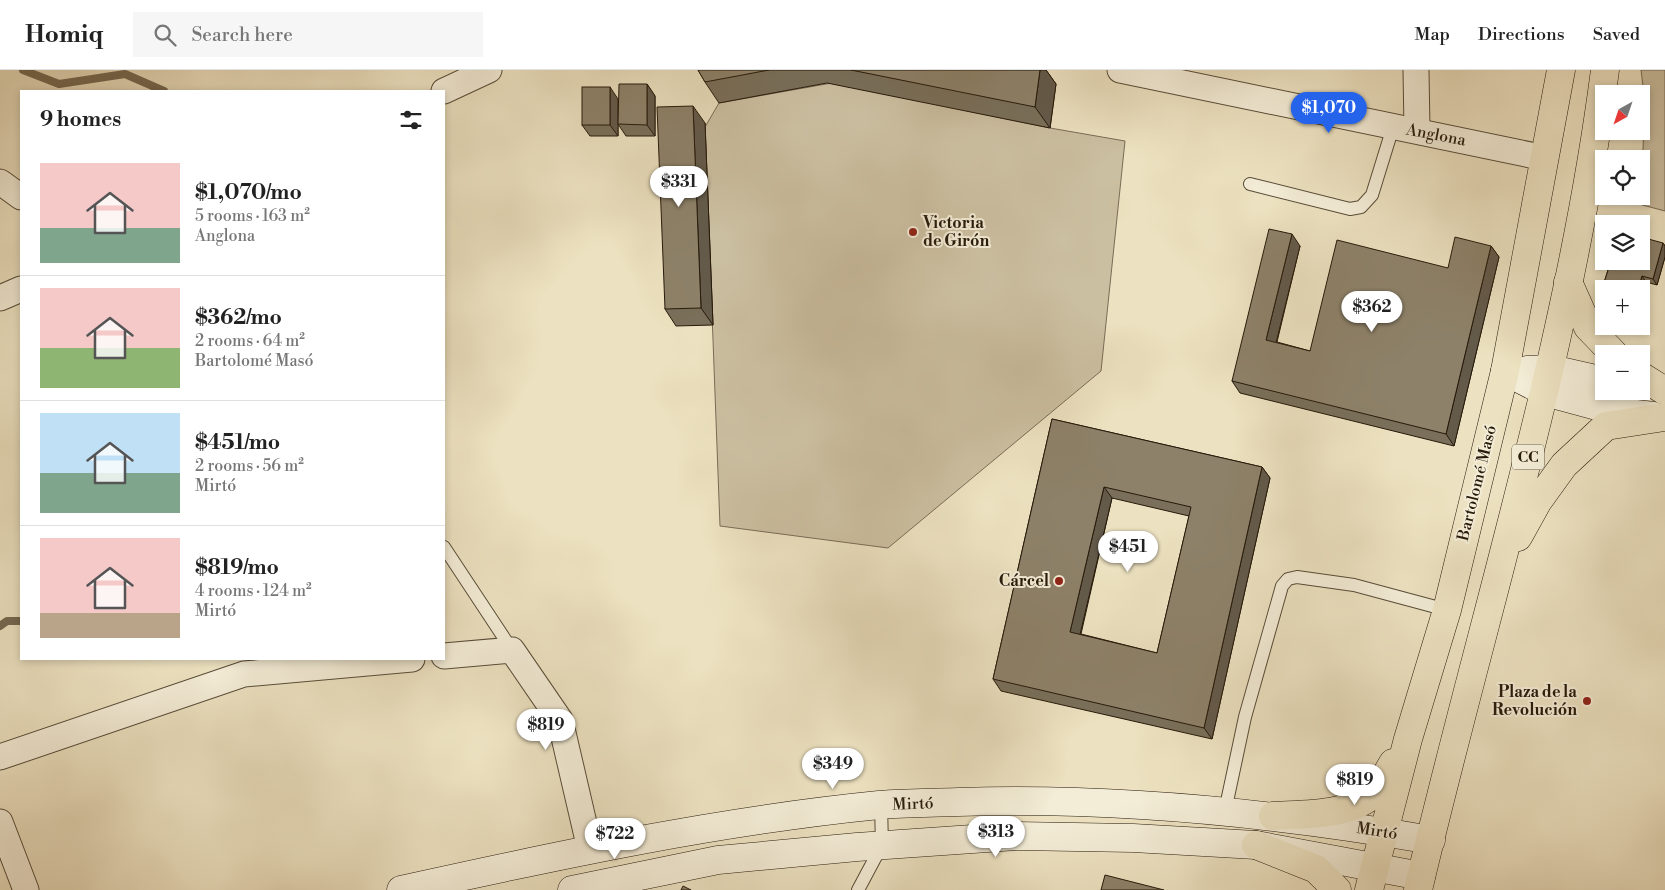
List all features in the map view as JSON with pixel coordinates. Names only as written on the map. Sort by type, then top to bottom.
[{"type":"main road","name":"Bartolomé Masó","points":[[1372,878],[1408,739],[1447,610],[1505,371],[1561,70]]},
{"type":"main road","name":"CC","points":[[1419,883],[1548,381],[1588,177],[1605,70]]},
{"type":"main road","points":[[1568,282],[1588,327],[1605,345]]},
{"type":"main road","points":[[1501,566],[1538,501],[1564,465],[1606,426],[1665,405],[1650,387]]},
{"type":"main road","points":[[1272,816],[1331,812],[1357,803],[1374,793],[1408,739]]},
{"type":"main road","points":[[1256,845],[1316,870],[1337,890]]},
{"type":"street","points":[[445,91],[489,70]]},
{"type":"street","name":"Anglona","points":[[1120,70],[1546,158]]},
{"type":"street","points":[[1416,70],[1417,130]]},
{"type":"street","points":[[0,182],[20,196]]},
{"type":"street","points":[[0,298],[20,289]]},
{"type":"street","points":[[1505,371],[1548,381],[1619,412],[1665,405]]},
{"type":"street","points":[[1548,381],[1595,381]]},
{"type":"street","points":[[1650,396],[1665,405]]},
{"type":"street","points":[[445,656],[512,650],[560,720],[600,884]]},
{"type":"street","points":[[0,757],[244,666],[388,660]]},
{"type":"street","name":"Mirtó","points":[[401,890],[590,849],[741,824],[881,805],[1037,800],[1225,810],[1431,840]]},
{"type":"street","points":[[0,822],[26,890]]},
{"type":"street","points":[[572,890],[718,860],[882,845],[1016,836],[1133,838],[1256,845],[1372,878],[1419,883]]},
{"type":"lane","points":[[1250,184],[1350,209],[1361,207],[1372,195],[1392,127]]},
{"type":"lane","points":[[445,550],[512,650]]},
{"type":"lane","points":[[1225,810],[1265,642],[1282,586],[1288,578],[1297,577],[1354,585],[1447,610]]},
{"type":"lane","points":[[858,890],[882,845],[881,805]]},
{"type":"shaded area","points":[[1641,70],[1665,70],[1665,211],[1642,205],[1650,205],[1650,150],[1643,150],[1643,140],[1650,140],[1650,85],[1643,85]]},
{"type":"shaded area","name":"Victoria de Girón","points":[[832,83],[1050,128],[1125,141],[1101,371],[888,548],[720,526],[705,127],[719,103]]},
{"type":"building","points":[[698,70],[769,70],[705,82]]},
{"type":"building","points":[[851,70],[1040,70],[1035,107]]},
{"type":"building","points":[[619,84],[647,84],[647,125],[618,124]]},
{"type":"building","points":[[582,87],[610,87],[610,125],[582,125]]},
{"type":"building","points":[[693,106],[701,308],[665,309],[657,107]]},
{"type":"building","points":[[1269,229],[1292,234],[1266,340],[1310,351],[1337,240],[1448,268],[1455,237],[1491,246],[1446,434],[1232,381]]},
{"type":"building","points":[[1650,239],[1663,243],[1653,279],[1642,276],[1641,280],[1605,280],[1608,270],[1650,270]]},
{"type":"building","name":"Cárcel","points":[[1052,419],[1262,467],[1204,728],[993,679]],"holes":[[[1104,487],[1191,507],[1157,653],[1070,632]]]},
{"type":"building","points":[[1105,875],[1164,890],[1101,890]]},
{"type":"building","points":[[683,886],[691,890],[681,890]]},
{"type":"waterway","points":[[23,70],[59,84],[125,74],[162,90]]},
{"type":"waterway","points":[[0,626],[7,621],[20,621]]},
{"type":"place","name":"Victoria de Girón","points":[[913,232]]},
{"type":"place","name":"Cárcel","points":[[1059,581]]},
{"type":"place","name":"Plaza de la Revolución","points":[[1587,701]]}]
